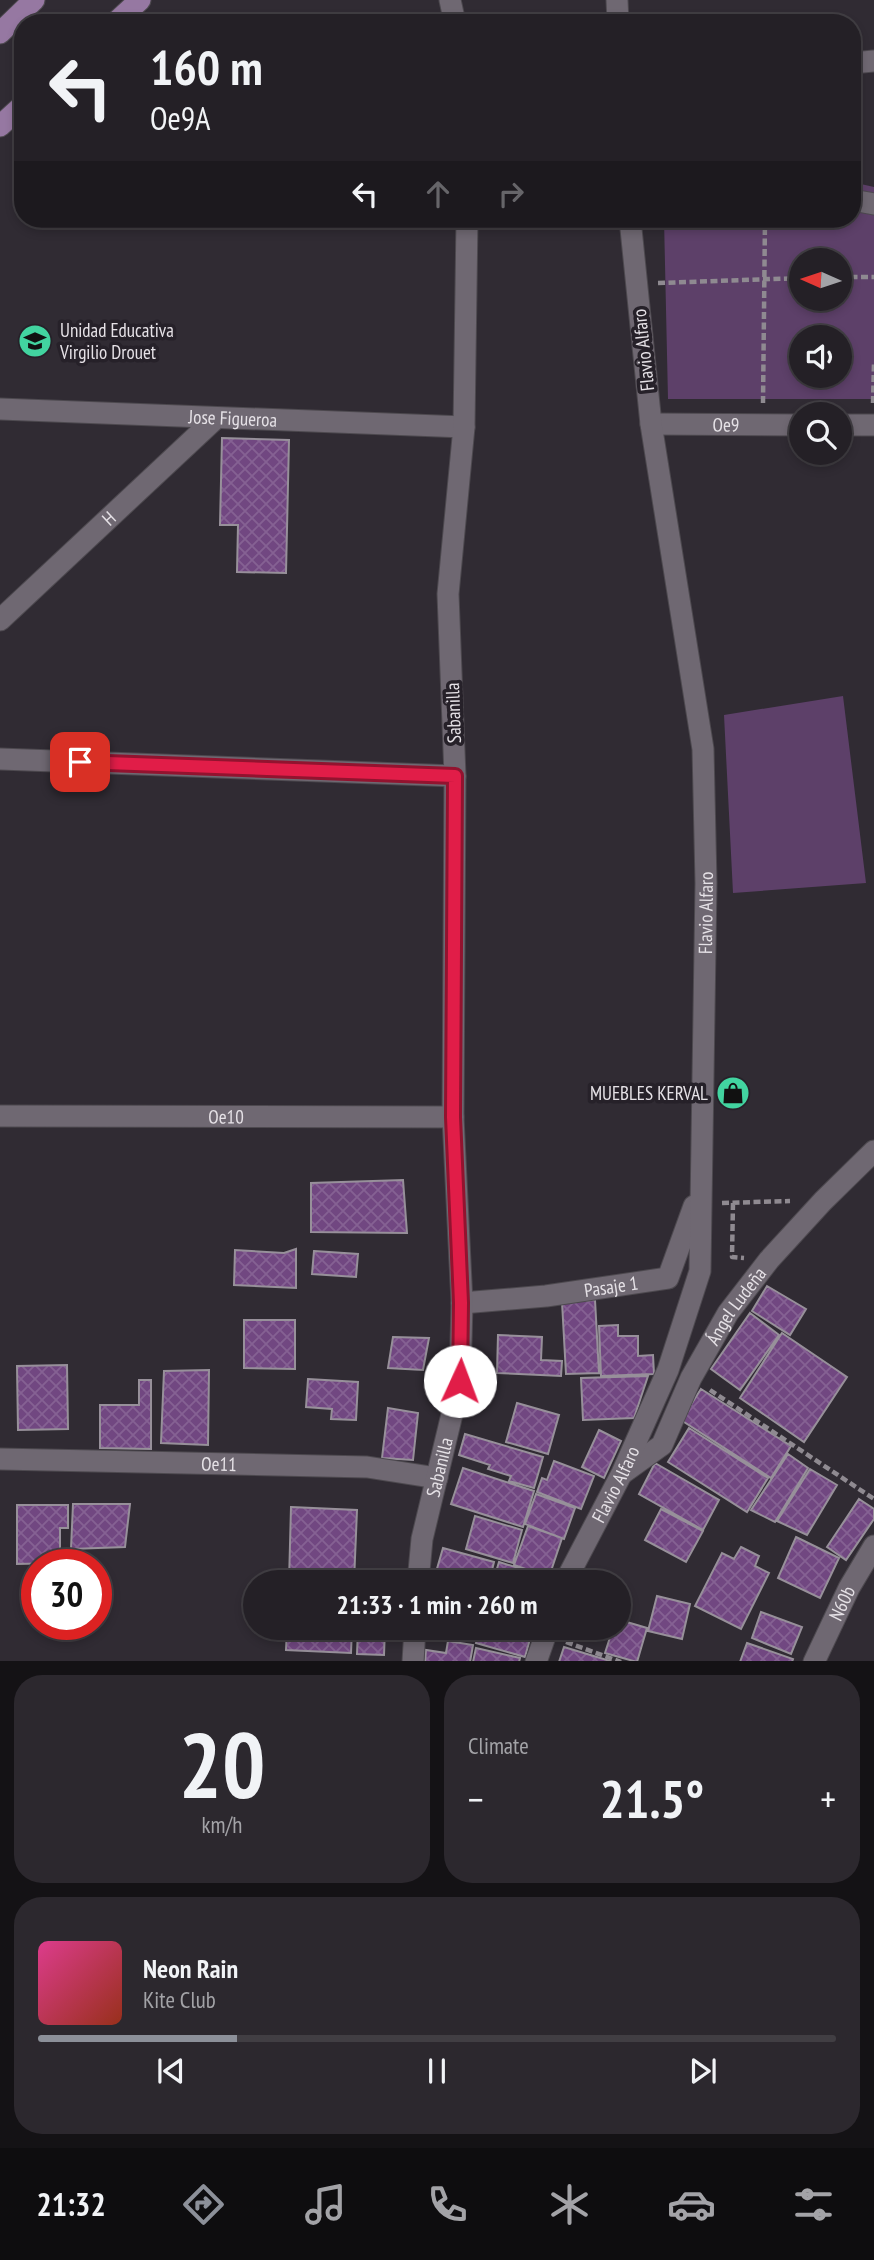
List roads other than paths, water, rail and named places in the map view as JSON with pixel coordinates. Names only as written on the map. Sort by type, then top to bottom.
[{"type":"main road","points":[[20,14],[34,0]]},
{"type":"main road","points":[[124,14],[140,0]]},
{"type":"main road","points":[[0,33],[14,19]]},
{"type":"main road","points":[[0,126],[14,113]]},
{"type":"street","name":"Sabanilla","points":[[419,1570],[422,1539],[460,1381],[461,1303],[453,1117],[455,776],[448,594],[464,427],[467,228]]},
{"type":"street","name":"Flavio Alfaro","points":[[571,1570],[622,1473],[668,1370],[700,1272],[706,883],[703,749],[651,424],[631,228]]},
{"type":"street","name":"Jose Figueroa","points":[[0,409],[464,427]]},
{"type":"street","name":"H","points":[[0,620],[216,418]]},
{"type":"street","name":"Oe9","points":[[651,424],[789,425]]},
{"type":"street","points":[[852,425],[873,425]]},
{"type":"street","points":[[0,759],[455,776]]},
{"type":"street","name":"Oe10","points":[[0,1116],[453,1117]]},
{"type":"street","name":"Ángel Ludeña","points":[[622,1473],[662,1446],[691,1378],[728,1313],[769,1260],[874,1151]]},
{"type":"street","name":"Pasaje 1","points":[[461,1303],[546,1296],[668,1278],[700,1196]]},
{"type":"street","name":"Oe11","points":[[0,1459],[367,1467],[437,1478]]},
{"type":"street","name":"N60b","points":[[814,1661],[849,1588],[874,1546]]},
{"type":"street","points":[[413,1661],[414,1640]]},
{"type":"street","points":[[536,1661],[544,1640]]},
{"type":"place","name":"Unidad Educativa Virgilio Drouet","points":[[35,341]]},
{"type":"place","name":"MUEBLES KERVAL","points":[[733,1093]]}]
